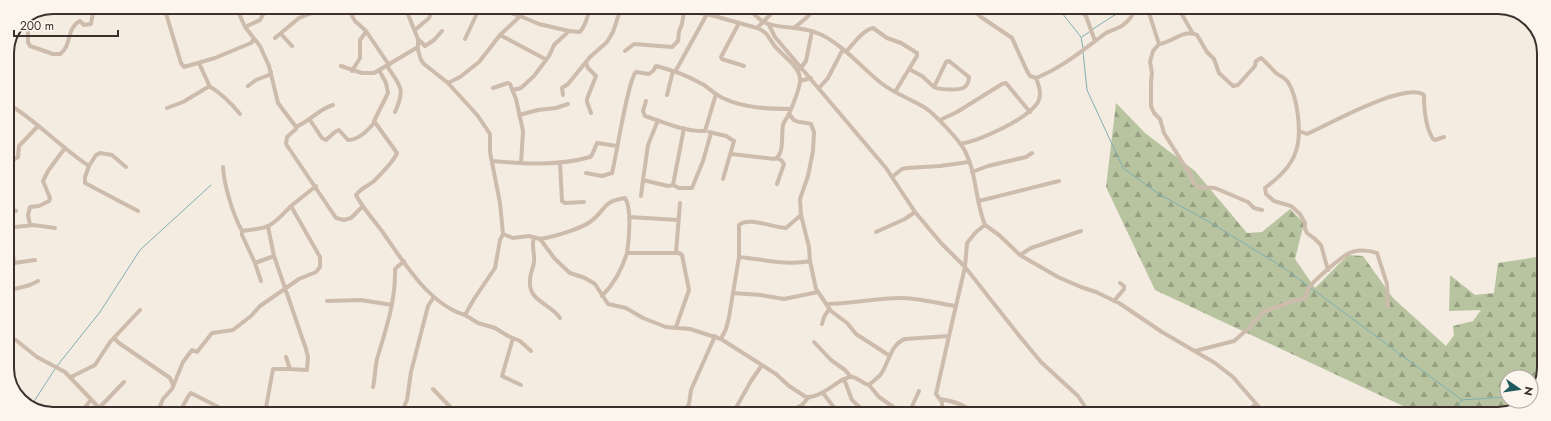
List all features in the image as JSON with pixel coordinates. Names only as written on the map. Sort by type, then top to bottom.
[{"type":"street","points":[[24,28],[28,31],[28,42],[30,46],[53,54],[60,54],[65,49],[71,30],[80,22],[84,25],[91,24],[93,14]]},
{"type":"street","points":[[166,14],[181,63],[185,68],[242,46],[254,39]]},
{"type":"street","points":[[239,14],[245,27],[260,46],[271,72],[278,103],[296,127]]},
{"type":"street","points":[[245,27],[260,20],[263,14]]},
{"type":"street","points":[[275,38],[299,18],[309,14]]},
{"type":"street","points":[[353,14],[353,18],[366,32],[399,84],[402,95],[395,112]]},
{"type":"street","points":[[408,14],[418,39],[419,55],[424,64],[448,83],[478,116],[489,131],[490,152],[500,203],[503,234],[500,240],[495,268],[465,315]]},
{"type":"street","points":[[415,30],[429,18],[431,14]]},
{"type":"street","points":[[465,39],[477,14]]},
{"type":"street","points":[[514,14],[539,24],[580,32],[587,20],[588,14]]},
{"type":"street","points":[[448,83],[460,77],[479,62],[500,35],[522,14]]},
{"type":"street","points":[[563,95],[562,88],[568,84],[586,63],[608,42],[619,14]]},
{"type":"street","points":[[625,50],[634,44],[674,46],[678,41],[678,31],[682,24],[684,14]]},
{"type":"street","points":[[667,95],[674,72],[707,14],[757,28],[768,33],[774,45],[789,58],[800,81],[790,111],[784,123],[781,150],[776,158]]},
{"type":"street","points":[[754,14],[769,25],[795,27],[822,35],[844,50],[882,84],[925,107],[940,120],[965,151],[972,172],[984,225],[999,235],[1020,255],[1058,277],[1114,301],[1162,332],[1215,363],[1233,377],[1259,407]]},
{"type":"street","points":[[757,28],[771,14]]},
{"type":"street","points":[[795,27],[810,14]]},
{"type":"street","points":[[977,14],[1012,38],[1027,71],[1030,76],[1036,78],[1044,76],[1073,58],[1107,33],[1123,25],[1132,14]]},
{"type":"street","points":[[1084,14],[1086,16],[1095,41]]},
{"type":"street","points":[[1149,14],[1159,44]]},
{"type":"street","points":[[1181,14],[1192,32],[1196,35],[1207,52],[1214,59],[1219,73],[1233,86],[1238,85],[1255,66],[1256,61],[1261,58],[1287,81],[1296,103],[1298,144],[1296,152],[1284,173],[1265,188],[1266,194],[1274,201],[1291,206],[1300,214],[1306,223],[1305,229],[1307,233],[1321,245],[1328,270]]},
{"type":"street","points":[[739,23],[722,59],[744,66]]},
{"type":"street","points":[[769,25],[775,37],[886,168],[915,212],[941,243],[965,267],[1036,356],[1078,396],[1085,407]]},
{"type":"street","points":[[819,88],[828,78],[844,50],[870,28],[873,28],[887,38],[901,43],[917,53],[917,56],[910,69],[895,92]]},
{"type":"street","points":[[418,39],[425,46],[434,40],[442,31]]},
{"type":"street","points":[[513,90],[521,88],[534,76],[554,45],[569,31]]},
{"type":"street","points":[[796,71],[802,68],[806,61],[812,31]]},
{"type":"street","points":[[352,71],[360,58],[360,40],[366,32]]},
{"type":"street","points":[[1192,32],[1188,32],[1164,44],[1159,44],[1153,51],[1150,62],[1152,73],[1150,82],[1151,106],[1154,113],[1160,120],[1164,133],[1190,173],[1193,183],[1198,187],[1211,187],[1227,192],[1248,202],[1254,208],[1262,210]]},
{"type":"street","points":[[280,34],[292,46]]},
{"type":"street","points":[[500,35],[545,59]]},
{"type":"street","points":[[341,66],[352,71],[368,74],[388,66],[418,47]]},
{"type":"street","points":[[910,69],[922,76],[934,87],[938,89],[962,88],[966,86],[969,77],[949,62],[946,62],[934,87]]},
{"type":"street","points":[[199,63],[209,86],[229,101],[240,114]]},
{"type":"street","points":[[586,63],[588,68],[596,76],[587,99],[591,113]]},
{"type":"street","points":[[586,173],[602,176],[611,174],[634,73],[639,72],[649,74],[656,66],[704,85],[723,98],[742,105],[790,111]]},
{"type":"street","points":[[310,120],[322,138],[326,140],[334,132],[339,130],[348,140],[352,140],[363,134],[375,122],[376,116],[388,93],[386,83],[379,70]]},
{"type":"street","points":[[248,86],[256,80],[269,75],[271,72]]},
{"type":"street","points":[[800,81],[811,78]]},
{"type":"street","points":[[960,144],[968,143],[994,132],[1030,112],[1038,102],[1040,93],[1036,78]]},
{"type":"street","points":[[493,88],[508,83],[513,90],[523,131],[521,163]]},
{"type":"street","points":[[940,120],[957,112],[1006,83],[1030,112]]},
{"type":"street","points":[[167,108],[183,102],[204,91],[209,86]]},
{"type":"street","points":[[1298,131],[1307,134],[1383,98],[1399,94],[1421,92],[1424,95],[1430,135],[1435,140],[1444,137]]},
{"type":"street","points":[[705,131],[716,94]]},
{"type":"street","points":[[646,101],[643,114],[684,128],[705,131],[732,139],[734,143],[724,179]]},
{"type":"street","points":[[519,114],[556,108],[568,104]]},
{"type":"street","points":[[333,105],[321,110],[310,120],[296,127],[296,129],[287,137],[286,144],[316,186],[336,218],[344,220],[351,218],[363,206]]},
{"type":"street","points":[[14,107],[22,112],[64,148],[90,166]]},
{"type":"street","points":[[790,111],[793,120],[796,122],[811,124],[814,132],[813,151],[808,176],[800,199],[801,215],[809,247],[812,271],[818,292],[837,317],[846,323],[856,334],[890,356]]},
{"type":"street","points":[[641,196],[648,145],[658,120]]},
{"type":"street","points":[[375,122],[397,153],[391,163],[356,195],[363,206],[391,247],[404,261],[417,279],[434,296],[452,310],[465,315],[478,323],[495,328],[522,342],[530,351]]},
{"type":"street","points":[[14,160],[18,157],[19,146],[38,126]]},
{"type":"street","points":[[673,185],[684,128]]},
{"type":"street","points":[[643,180],[668,186],[673,185],[679,188],[692,188],[703,161],[711,133]]},
{"type":"street","points":[[492,161],[560,163],[590,157],[598,143],[617,146]]},
{"type":"street","points":[[30,225],[28,215],[30,207],[39,206],[49,201],[50,198],[43,181],[64,148]]},
{"type":"street","points":[[126,166],[112,155],[100,153],[96,155],[90,166],[84,183],[138,211]]},
{"type":"street","points":[[972,172],[988,166],[1026,157],[1032,153]]},
{"type":"street","points":[[731,154],[776,158],[781,160],[784,164],[777,184]]},
{"type":"street","points":[[892,177],[907,168],[969,162]]},
{"type":"street","points":[[560,163],[562,201],[565,203],[584,202]]},
{"type":"street","points":[[223,167],[226,187],[242,231],[242,235],[255,263],[260,281]]},
{"type":"street","points":[[979,201],[1059,181]]},
{"type":"street","points":[[242,231],[268,227],[277,221],[316,186]]},
{"type":"street","points":[[503,234],[513,238],[528,236],[540,239],[551,237],[586,224],[597,216],[606,204],[625,198],[629,217],[627,253],[618,273],[602,296]]},
{"type":"street","points":[[676,253],[680,204]]},
{"type":"street","points":[[160,407],[163,399],[172,389],[183,362],[192,350],[197,352],[212,333],[233,330],[251,316],[260,306],[299,279],[316,272],[320,266],[320,257],[292,206]]},
{"type":"street","points":[[876,232],[905,219],[915,212]]},
{"type":"street","points":[[721,339],[726,329],[739,257],[738,228],[740,223],[756,222],[786,228],[801,215]]},
{"type":"street","points":[[629,217],[678,220]]},
{"type":"street","points":[[14,227],[42,225],[55,228]]},
{"type":"street","points":[[941,407],[940,399],[936,394],[965,267],[967,243],[984,225]]},
{"type":"street","points":[[266,407],[273,369],[307,370],[308,357],[274,256],[268,227]]},
{"type":"street","points":[[1020,255],[1031,248],[1081,231]]},
{"type":"street","points":[[534,237],[534,264],[529,282],[530,289],[536,297],[553,310],[560,318]]},
{"type":"street","points":[[540,239],[555,259],[570,274],[590,280],[605,302],[610,306],[626,308],[643,318],[666,327],[690,329],[715,336],[776,374],[789,386],[808,398]]},
{"type":"street","points":[[1195,351],[1234,341],[1249,328],[1263,312],[1305,298],[1308,290],[1343,255],[1352,251],[1372,251],[1377,253],[1387,284],[1388,307]]},
{"type":"street","points":[[627,253],[676,253],[682,255],[689,290],[676,327]]},
{"type":"street","points":[[255,263],[274,256]]},
{"type":"street","points":[[739,257],[776,262],[801,263],[810,261]]},
{"type":"street","points":[[14,263],[35,260]]},
{"type":"street","points":[[373,387],[378,358],[395,290],[395,268],[404,261]]},
{"type":"street","points":[[14,289],[30,285],[38,281]]},
{"type":"street","points":[[1114,301],[1124,289],[1124,286],[1120,283]]},
{"type":"street","points":[[733,293],[761,295],[784,299],[818,292]]},
{"type":"street","points":[[405,407],[411,372],[428,306],[434,296]]},
{"type":"street","points":[[826,304],[844,304],[881,298],[902,298],[955,306]]},
{"type":"street","points":[[327,301],[361,300],[392,304]]},
{"type":"street","points":[[822,324],[829,308]]},
{"type":"street","points":[[71,377],[95,365],[114,338],[140,310]]},
{"type":"street","points":[[687,407],[691,390],[715,336]]},
{"type":"street","points":[[869,385],[880,375],[893,349],[900,340],[905,338],[949,336]]},
{"type":"street","points":[[14,338],[37,356],[71,377],[97,407]]},
{"type":"street","points":[[114,338],[170,378],[173,384]]},
{"type":"street","points":[[513,338],[502,376],[521,384]]},
{"type":"street","points":[[814,342],[831,360],[845,370],[851,377],[869,385],[879,397],[893,407]]},
{"type":"street","points":[[286,357],[290,369]]},
{"type":"street","points":[[736,407],[762,365]]},
{"type":"street","points":[[799,407],[808,398],[824,393],[844,379],[851,377]]},
{"type":"street","points":[[844,379],[852,400],[860,407]]},
{"type":"street","points":[[104,407],[124,382]]},
{"type":"street","points":[[433,389],[450,407]]},
{"type":"street","points":[[912,407],[919,391]]},
{"type":"street","points":[[182,407],[192,393],[219,407]]},
{"type":"street","points":[[824,393],[834,407]]},
{"type":"street","points":[[940,399],[956,402],[967,407]]},
{"type":"street","points":[[85,407],[91,400]]},
{"type":"street","points":[[1252,407],[1256,404]]},
{"type":"green space","points":[[1116,103],[1145,133],[1195,171],[1247,233],[1262,232],[1290,209],[1304,223],[1295,259],[1315,288],[1348,255],[1363,256],[1393,298],[1446,346],[1454,335],[1453,326],[1473,321],[1481,310],[1449,311],[1450,275],[1475,295],[1494,293],[1498,263],[1537,257],[1537,369],[1499,369],[1499,407],[1405,407],[1155,290],[1106,187]]},
{"type":"waterway","points":[[1063,14],[1081,37],[1083,48]]},
{"type":"waterway","points":[[1093,29],[1118,14]]},
{"type":"waterway","points":[[1082,37],[1089,32]]},
{"type":"waterway","points":[[1083,52],[1087,90],[1123,168],[1159,194],[1211,223],[1281,266],[1308,286]]},
{"type":"waterway","points":[[57,366],[100,312],[140,250],[211,185]]},
{"type":"waterway","points":[[1311,288],[1462,400],[1499,398]]},
{"type":"waterway","points":[[34,402],[55,369]]},
{"type":"waterway","points":[[1457,407],[1462,400]]}]
